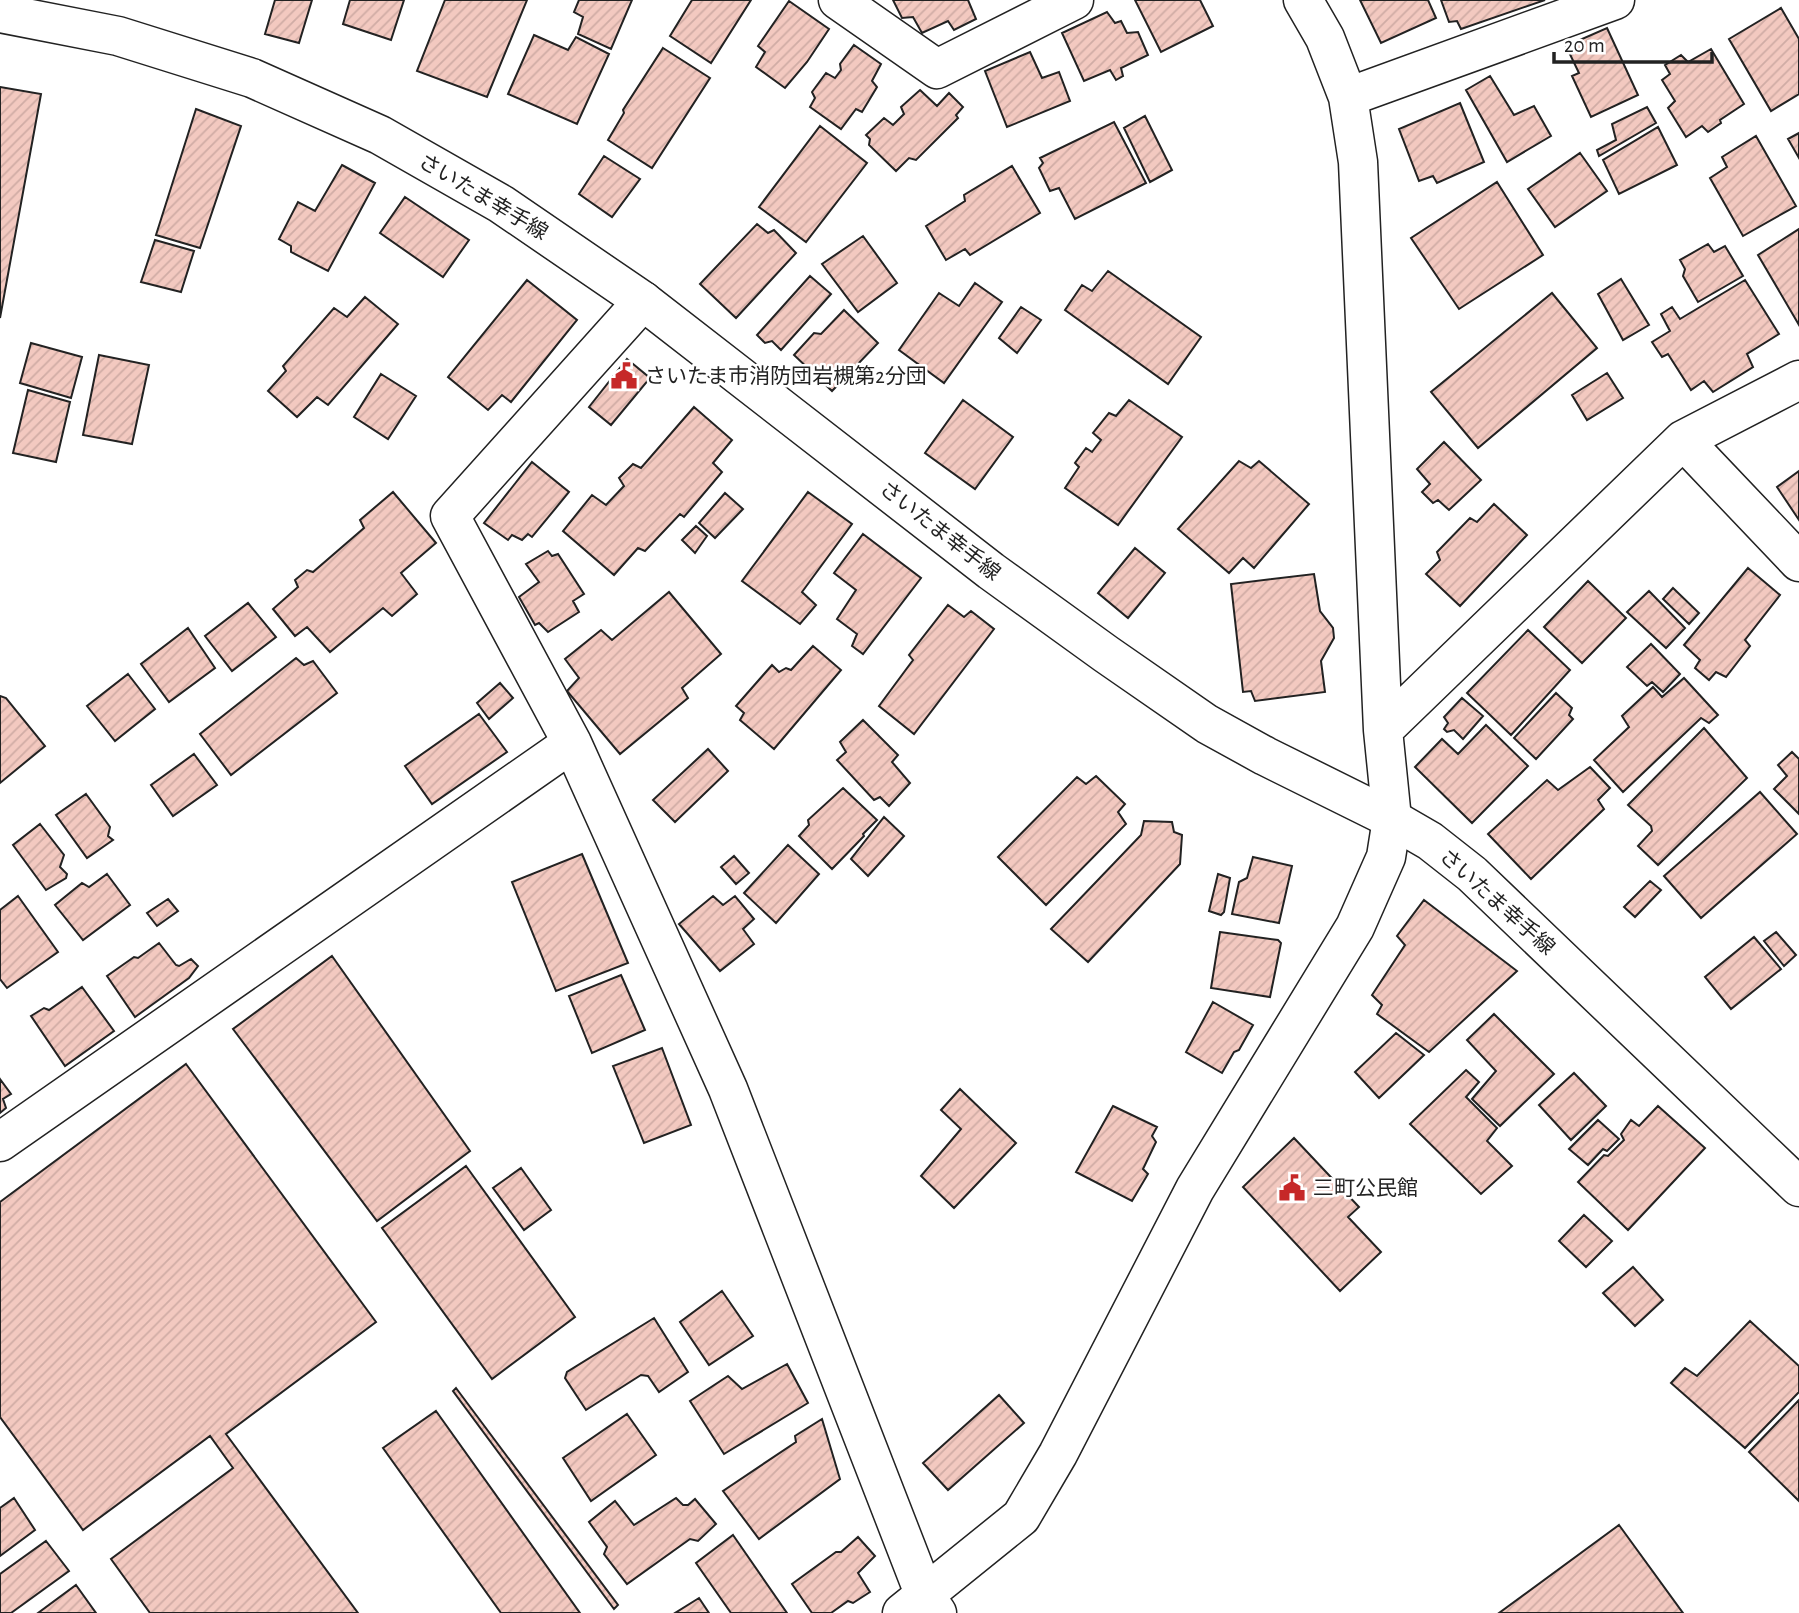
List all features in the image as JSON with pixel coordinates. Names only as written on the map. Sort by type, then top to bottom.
[{"type":"street","points":[[838,0],[937,69],[1074,0]]},
{"type":"street","points":[[643,301],[450,516],[572,743],[728,1089],[922,1607],[1021,1517],[1058,1454],[1195,1189],[1355,927],[1386,857],[1392,818],[1383,730],[1358,162],[1348,97],[1325,38],[1303,0]]},
{"type":"street","points":[[1348,97],[1615,0]]},
{"type":"street","name":"さいたま幸手線","points":[[0,13],[118,36],[252,78],[380,135],[489,197],[643,301],[991,571],[1207,724],[1265,756],[1392,818],[1430,841],[1472,874],[1799,1187]]},
{"type":"street","points":[[1383,730],[1683,440],[1799,380]]},
{"type":"street","points":[[1683,440],[1799,562]]},
{"type":"street","points":[[0,1142],[572,743]]},
{"type":"building","points":[[275,0],[312,0],[299,43],[265,34]]},
{"type":"building","points":[[350,0],[404,0],[391,40],[343,24]]},
{"type":"building","points":[[445,0],[527,0],[487,97],[417,71]]},
{"type":"building","points":[[579,0],[632,0],[611,49],[578,34],[583,17],[574,12]]},
{"type":"building","points":[[692,0],[751,0],[711,63],[670,36]]},
{"type":"building","points":[[893,0],[968,0],[976,19],[954,30],[948,21],[922,33],[913,17],[902,18]]},
{"type":"building","points":[[1135,0],[1200,0],[1213,26],[1161,52]]},
{"type":"building","points":[[1360,0],[1428,0],[1436,18],[1381,43]]},
{"type":"building","points":[[1441,0],[1545,0],[1461,29],[1457,21],[1449,22]]},
{"type":"building","points":[[789,1],[829,29],[785,88],[756,67],[765,52],[758,46]]},
{"type":"building","points":[[1781,8],[1799,39],[1799,94],[1771,111],[1729,39]]},
{"type":"building","points":[[1107,12],[1115,23],[1121,21],[1127,33],[1138,32],[1148,55],[1121,68],[1123,76],[1116,80],[1110,70],[1084,81],[1062,33]]},
{"type":"building","points":[[1607,28],[1638,95],[1591,117],[1572,76],[1579,73],[1566,46]]},
{"type":"building","points":[[534,35],[568,50],[576,37],[609,54],[577,124],[508,94]]},
{"type":"building","points":[[854,45],[881,64],[872,81],[877,87],[862,112],[856,109],[841,129],[810,107],[815,98],[812,92],[826,73],[835,78],[841,70],[840,64]]},
{"type":"building","points":[[663,48],[710,78],[652,168],[608,140],[624,113],[623,110]]},
{"type":"building","points":[[1711,49],[1744,104],[1720,120],[1721,123],[1708,132],[1702,126],[1686,137],[1668,108],[1675,101],[1662,80],[1670,74],[1665,65],[1681,55],[1688,62]]},
{"type":"building","points":[[1030,52],[1042,78],[1059,72],[1070,101],[1007,127],[985,71]]},
{"type":"building","points":[[1490,76],[1514,115],[1534,106],[1551,136],[1507,162],[1466,90]]},
{"type":"building","points":[[0,87],[41,94],[0,318]]},
{"type":"building","points":[[920,90],[937,106],[949,93],[963,107],[956,115],[958,118],[916,160],[909,158],[896,171],[869,145],[870,139],[866,135],[884,118],[893,125],[904,114],[901,107]]},
{"type":"building","points":[[1460,103],[1484,162],[1437,183],[1433,176],[1419,181],[1399,129]]},
{"type":"building","points":[[1647,107],[1656,123],[1599,156],[1597,150],[1616,140],[1612,124]]},
{"type":"building","points":[[196,109],[241,126],[200,248],[156,235]]},
{"type":"building","points":[[1145,116],[1172,170],[1150,182],[1124,128]]},
{"type":"building","points":[[1114,122],[1146,183],[1075,219],[1059,188],[1050,191],[1039,168],[1043,163],[1040,158]]},
{"type":"building","points":[[820,126],[867,163],[806,242],[759,207]]},
{"type":"building","points":[[1658,127],[1677,165],[1619,194],[1603,160]]},
{"type":"building","points":[[1799,133],[1799,158],[1788,139]]},
{"type":"building","points":[[1756,136],[1796,206],[1743,236],[1710,178],[1727,167],[1722,157]]},
{"type":"building","points":[[1580,153],[1607,191],[1555,227],[1528,189]]},
{"type":"building","points":[[604,156],[640,179],[612,217],[579,194]]},
{"type":"building","points":[[342,165],[375,183],[328,271],[291,252],[291,246],[279,239],[298,202],[315,211]]},
{"type":"building","points":[[1012,166],[1040,213],[970,255],[965,249],[946,260],[926,226],[965,201],[964,195]]},
{"type":"building","points":[[1497,182],[1543,255],[1459,309],[1411,238]]},
{"type":"building","points":[[405,197],[469,240],[443,277],[380,233]]},
{"type":"building","points":[[757,224],[768,233],[774,230],[796,253],[736,318],[700,284]]},
{"type":"building","points":[[1799,229],[1799,325],[1758,255]]},
{"type":"building","points":[[863,236],[897,283],[858,312],[822,264]]},
{"type":"building","points":[[155,240],[194,251],[181,292],[141,282]]},
{"type":"building","points":[[1708,244],[1714,252],[1725,246],[1743,276],[1698,302],[1683,276],[1685,269],[1680,260]]},
{"type":"building","points":[[1108,271],[1201,337],[1168,384],[1065,310],[1082,285],[1092,291]]},
{"type":"building","points":[[810,276],[831,294],[781,350],[772,341],[765,343],[757,335]]},
{"type":"building","points":[[1621,279],[1649,325],[1623,340],[1598,294]]},
{"type":"building","points":[[527,280],[577,320],[511,402],[502,395],[488,410],[448,377]]},
{"type":"building","points":[[1745,280],[1779,334],[1747,354],[1753,367],[1713,392],[1704,381],[1691,390],[1668,354],[1662,357],[1652,342],[1670,331],[1661,314],[1672,307],[1680,319]]},
{"type":"building","points":[[975,283],[1002,302],[944,383],[899,350],[939,293],[959,306]]},
{"type":"building","points":[[1552,293],[1597,348],[1478,448],[1431,392]]},
{"type":"building","points":[[365,297],[398,324],[328,405],[317,397],[297,417],[268,391],[286,371],[283,366],[334,308],[347,317]]},
{"type":"building","points":[[1021,307],[1041,320],[1017,353],[999,338]]},
{"type":"building","points":[[844,310],[878,343],[832,391],[794,355],[814,333],[821,334]]},
{"type":"building","points":[[31,343],[82,357],[71,398],[20,383]]},
{"type":"building","points":[[99,355],[149,365],[132,444],[83,435]]},
{"type":"building","points":[[627,359],[650,378],[611,425],[589,407]]},
{"type":"building","points":[[1607,373],[1623,398],[1587,420],[1572,395]]},
{"type":"building","points":[[381,374],[416,396],[388,439],[354,417]]},
{"type":"building","points":[[28,390],[70,402],[56,462],[13,453]]},
{"type":"building","points":[[963,400],[1013,437],[975,489],[925,453]]},
{"type":"building","points":[[1129,400],[1182,437],[1118,525],[1065,488],[1079,467],[1075,463],[1086,448],[1092,452],[1101,440],[1093,433],[1109,413],[1116,416]]},
{"type":"building","points":[[694,407],[732,440],[713,463],[722,472],[684,517],[680,514],[645,551],[638,548],[614,575],[563,531],[592,495],[606,505],[624,486],[619,478],[633,464],[641,468]]},
{"type":"building","points":[[1444,442],[1481,480],[1449,510],[1438,500],[1433,503],[1422,492],[1430,484],[1417,469]]},
{"type":"building","points":[[1239,461],[1251,468],[1259,461],[1309,504],[1254,568],[1243,558],[1229,573],[1178,529]]},
{"type":"building","points":[[532,462],[569,492],[532,537],[528,534],[522,540],[512,535],[508,540],[484,523]]},
{"type":"building","points":[[1799,471],[1799,520],[1777,487]]},
{"type":"building","points":[[393,492],[436,543],[401,573],[417,594],[392,616],[383,608],[330,652],[307,627],[295,636],[273,609],[298,587],[295,580],[307,570],[313,572],[364,528],[360,520]]},
{"type":"building","points":[[808,492],[852,524],[802,592],[816,605],[800,624],[742,581]]},
{"type":"building","points":[[725,493],[743,509],[715,538],[699,523]]},
{"type":"building","points":[[1494,504],[1527,535],[1460,606],[1426,574],[1440,560],[1437,552],[1470,518],[1477,522]]},
{"type":"building","points":[[696,526],[707,536],[695,553],[682,540]]},
{"type":"building","points":[[863,534],[921,578],[863,654],[852,646],[857,634],[837,619],[856,590],[834,573]]},
{"type":"building","points":[[1135,548],[1165,573],[1128,618],[1098,593]]},
{"type":"building","points":[[548,551],[552,556],[558,554],[584,594],[573,601],[579,612],[548,632],[539,623],[535,625],[519,597],[539,582],[526,564]]},
{"type":"building","points":[[1748,568],[1780,595],[1745,640],[1750,646],[1726,677],[1716,672],[1709,680],[1695,668],[1700,660],[1684,645]]},
{"type":"building","points":[[1314,574],[1320,611],[1333,628],[1334,638],[1321,661],[1325,692],[1255,701],[1251,691],[1243,692],[1231,584]]},
{"type":"building","points":[[1588,581],[1626,618],[1582,663],[1544,627]]},
{"type":"building","points":[[1673,588],[1699,613],[1689,624],[1663,599]]},
{"type":"building","points":[[1649,591],[1685,628],[1666,648],[1627,612]]},
{"type":"building","points":[[669,592],[721,654],[682,688],[688,698],[620,754],[567,691],[579,678],[565,659],[601,630],[612,640]]},
{"type":"building","points":[[248,603],[276,637],[232,671],[205,636]]},
{"type":"building","points":[[948,605],[964,617],[971,611],[994,629],[914,734],[879,706],[913,660],[909,655]]},
{"type":"building","points":[[188,628],[215,668],[169,702],[141,664]]},
{"type":"building","points":[[1528,630],[1570,670],[1511,735],[1467,693]]},
{"type":"building","points":[[1651,644],[1680,674],[1663,692],[1652,682],[1647,686],[1627,667]]},
{"type":"building","points":[[813,646],[841,670],[774,749],[740,720],[744,713],[736,706],[772,665],[779,672],[786,668],[791,670]]},
{"type":"building","points":[[296,658],[304,665],[313,661],[337,693],[231,775],[200,734]]},
{"type":"building","points":[[128,674],[155,709],[115,741],[87,706]]},
{"type":"building","points":[[1684,678],[1718,715],[1709,723],[1701,718],[1623,792],[1594,760],[1629,727],[1622,716],[1653,687],[1662,697]]},
{"type":"building","points":[[500,683],[513,698],[489,719],[477,703]]},
{"type":"building","points":[[1556,693],[1572,708],[1569,715],[1573,719],[1536,759],[1514,738]]},
{"type":"building","points":[[0,696],[6,698],[45,746],[0,783]]},
{"type":"building","points":[[1462,698],[1483,716],[1463,739],[1454,730],[1447,732],[1444,729],[1448,723],[1444,717]]},
{"type":"building","points":[[479,714],[507,752],[432,804],[405,766]]},
{"type":"building","points":[[863,720],[898,755],[892,762],[910,783],[889,806],[880,797],[874,800],[837,760],[846,752],[840,742]]},
{"type":"building","points":[[1486,725],[1528,766],[1472,823],[1415,767],[1442,739],[1458,754]]},
{"type":"building","points":[[1704,728],[1747,778],[1658,865],[1638,846],[1652,831],[1651,826],[1628,805]]},
{"type":"building","points":[[708,749],[728,771],[675,822],[653,800]]},
{"type":"building","points":[[1792,752],[1799,759],[1799,814],[1774,789],[1787,776],[1778,765]]},
{"type":"building","points":[[194,754],[217,785],[173,816],[151,785]]},
{"type":"building","points":[[1590,767],[1610,788],[1598,800],[1604,809],[1531,879],[1488,834],[1547,780],[1558,790]]},
{"type":"building","points":[[1096,776],[1125,804],[1118,812],[1126,824],[1046,905],[998,857],[1077,777],[1086,784]]},
{"type":"building","points":[[843,788],[877,820],[832,869],[799,836],[809,825],[808,820]]},
{"type":"building","points":[[1760,792],[1797,834],[1701,918],[1664,876]]},
{"type":"building","points":[[86,794],[110,827],[108,836],[113,840],[87,858],[56,815]]},
{"type":"building","points":[[884,817],[904,836],[868,876],[851,859]]},
{"type":"building","points":[[1144,821],[1172,822],[1174,832],[1182,835],[1180,864],[1088,962],[1051,929],[1141,835]]},
{"type":"building","points":[[40,824],[64,855],[60,867],[67,874],[66,878],[46,890],[13,845]]},
{"type":"building","points":[[788,845],[819,874],[776,923],[744,893]]},
{"type":"building","points":[[582,854],[628,963],[556,991],[512,882]]},
{"type":"building","points":[[734,856],[749,873],[736,884],[721,867]]},
{"type":"building","points":[[1253,857],[1292,866],[1279,923],[1232,914],[1239,882],[1247,878]]},
{"type":"building","points":[[107,874],[130,905],[83,940],[55,905],[82,883],[89,887]]},
{"type":"building","points":[[1218,874],[1230,878],[1224,912],[1221,915],[1209,911]]},
{"type":"building","points":[[1650,881],[1661,890],[1635,917],[1624,907]]},
{"type":"building","points":[[18,896],[58,952],[7,988],[0,979],[0,910]]},
{"type":"building","points":[[713,896],[723,905],[735,896],[754,919],[743,929],[754,944],[720,971],[679,924]]},
{"type":"building","points":[[168,899],[178,911],[157,926],[147,913]]},
{"type":"building","points":[[1424,900],[1517,971],[1429,1052],[1377,1014],[1382,1005],[1372,995],[1405,945],[1397,936]]},
{"type":"building","points":[[1220,932],[1278,940],[1281,943],[1270,997],[1211,988]]},
{"type":"building","points":[[1776,932],[1796,955],[1784,966],[1764,941]]},
{"type":"building","points":[[1754,937],[1781,969],[1731,1009],[1705,977]]},
{"type":"building","points":[[159,943],[176,965],[191,959],[198,966],[189,978],[135,1017],[107,976]]},
{"type":"building","points":[[332,956],[470,1151],[377,1221],[233,1029]]},
{"type":"building","points":[[621,975],[645,1030],[592,1053],[569,996]]},
{"type":"building","points":[[82,987],[114,1031],[65,1066],[31,1016],[44,1008],[49,1010]]},
{"type":"building","points":[[1213,1002],[1253,1025],[1222,1073],[1186,1052]]},
{"type":"building","points":[[1494,1014],[1554,1074],[1500,1126],[1472,1099],[1496,1071],[1467,1040]]},
{"type":"building","points":[[1396,1033],[1424,1055],[1379,1098],[1355,1072]]},
{"type":"building","points":[[662,1048],[691,1125],[644,1143],[613,1066]]},
{"type":"building","points":[[186,1064],[376,1322],[226,1434],[358,1613],[150,1613],[111,1559],[233,1468],[210,1436],[83,1530],[0,1417],[0,1202]]},
{"type":"building","points":[[1466,1070],[1479,1082],[1466,1097],[1497,1128],[1487,1141],[1512,1166],[1481,1194],[1410,1124]]},
{"type":"building","points":[[1574,1073],[1606,1106],[1571,1140],[1539,1105]]},
{"type":"building","points":[[0,1079],[11,1094],[3,1099],[6,1108],[0,1113]]},
{"type":"building","points":[[960,1089],[1016,1143],[954,1208],[921,1176],[961,1129],[941,1110]]},
{"type":"building","points":[[1113,1106],[1157,1127],[1152,1136],[1156,1142],[1143,1169],[1148,1174],[1132,1201],[1076,1172]]},
{"type":"building","points":[[1658,1106],[1705,1148],[1628,1230],[1578,1182],[1604,1155],[1608,1156],[1624,1140],[1621,1134],[1631,1120],[1639,1126]]},
{"type":"building","points":[[1598,1120],[1619,1139],[1607,1151],[1603,1149],[1588,1165],[1569,1149]]},
{"type":"building","points":[[1294,1138],[1359,1207],[1348,1217],[1381,1252],[1340,1291],[1243,1187]]},
{"type":"building","points":[[466,1166],[575,1317],[492,1379],[382,1228]]},
{"type":"building","points":[[521,1168],[551,1210],[524,1230],[493,1188]]},
{"type":"building","points":[[1584,1215],[1612,1241],[1586,1267],[1559,1241]]},
{"type":"building","points":[[1633,1267],[1663,1300],[1635,1326],[1603,1293]]},
{"type":"building","points":[[722,1291],[753,1336],[709,1365],[680,1322]]},
{"type":"building","points":[[654,1318],[688,1372],[659,1392],[648,1376],[641,1375],[586,1410],[565,1378],[567,1372]]},
{"type":"building","points":[[1750,1321],[1799,1366],[1799,1392],[1745,1448],[1671,1383],[1685,1368],[1697,1376]]},
{"type":"building","points":[[787,1364],[808,1403],[724,1454],[690,1401],[728,1376],[742,1389]]},
{"type":"building","points":[[456,1388],[618,1605],[614,1609],[453,1391]]},
{"type":"building","points":[[999,1395],[1024,1423],[948,1490],[923,1463]]},
{"type":"building","points":[[1799,1400],[1799,1501],[1749,1452]]},
{"type":"building","points":[[436,1411],[580,1613],[501,1613],[383,1448]]},
{"type":"building","points":[[627,1414],[656,1455],[591,1501],[563,1458]]},
{"type":"building","points":[[822,1419],[840,1479],[759,1539],[723,1491],[796,1442],[795,1436]]},
{"type":"building","points":[[14,1498],[35,1530],[0,1556],[0,1508]]},
{"type":"building","points":[[676,1498],[683,1505],[688,1505],[695,1499],[716,1524],[698,1541],[690,1539],[627,1584],[604,1554],[607,1547],[589,1522],[615,1501],[634,1525]]},
{"type":"building","points":[[1619,1525],[1683,1613],[1499,1613]]},
{"type":"building","points":[[733,1535],[787,1613],[731,1613],[696,1563]]},
{"type":"building","points":[[858,1537],[875,1556],[858,1573],[870,1592],[853,1603],[848,1601],[831,1613],[812,1613],[792,1584],[836,1552],[841,1552]]},
{"type":"building","points":[[46,1541],[69,1571],[11,1613],[0,1613],[0,1574]]},
{"type":"building","points":[[76,1585],[96,1613],[38,1613]]},
{"type":"building","points":[[699,1598],[709,1613],[675,1613]]},
{"type":"place","name":"さいたま市消防団岩槻第2分団","points":[[624,376]]},
{"type":"place","name":"三町公民館","points":[[1292,1188]]}]
